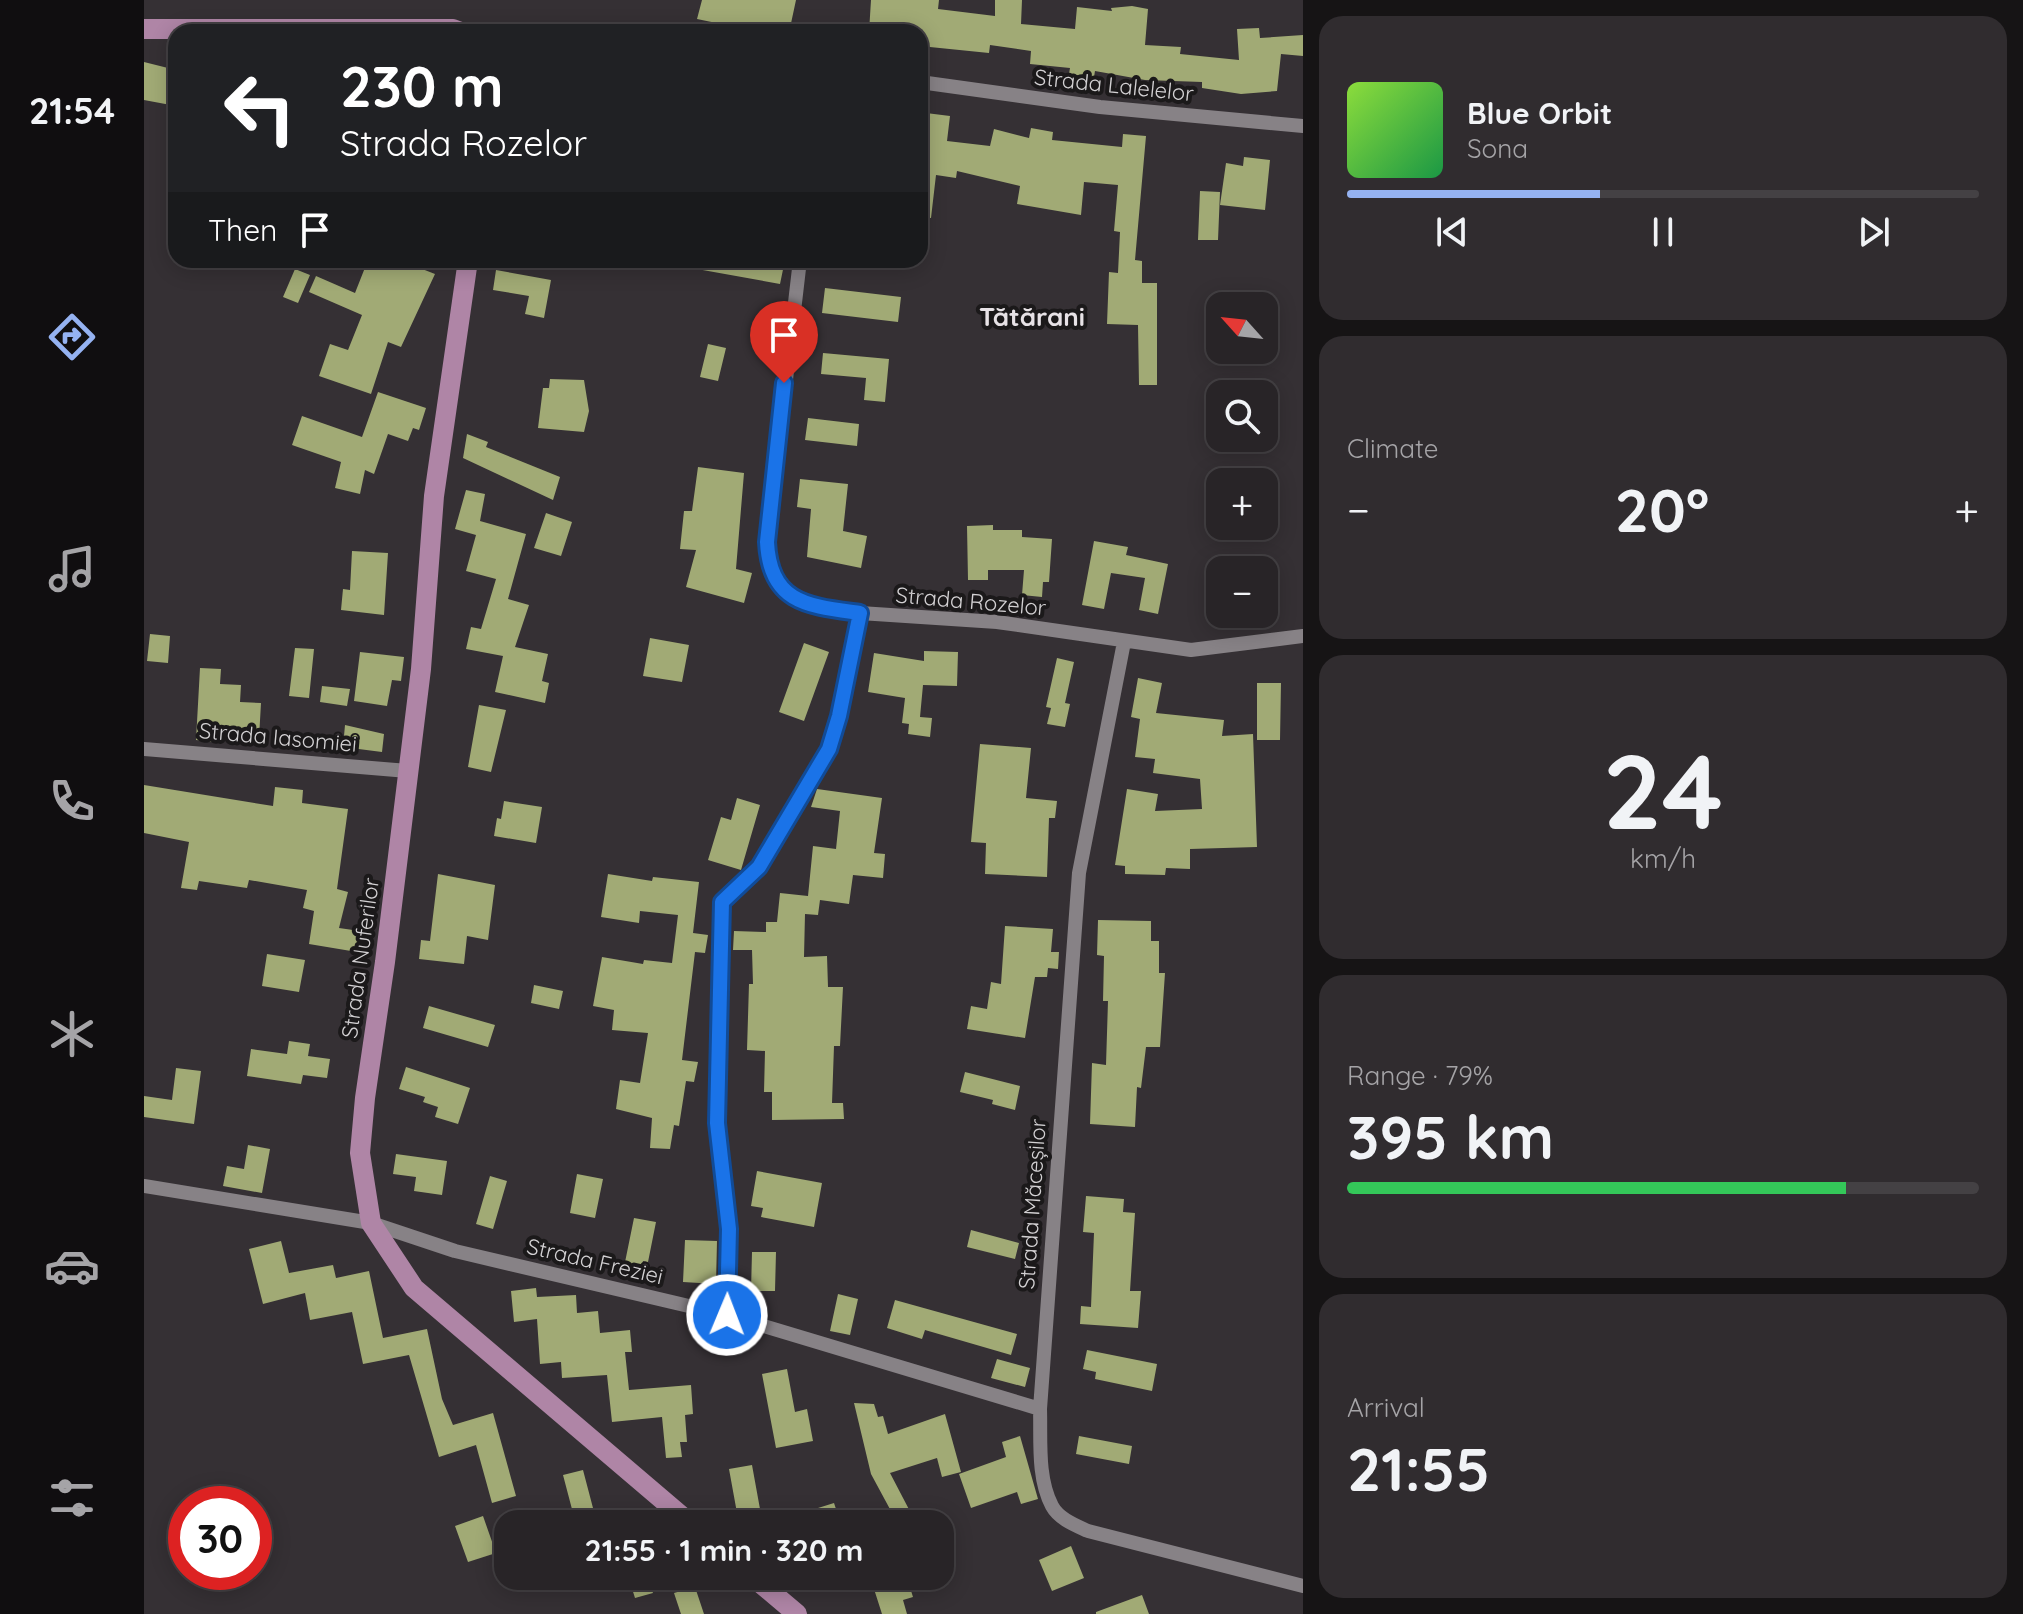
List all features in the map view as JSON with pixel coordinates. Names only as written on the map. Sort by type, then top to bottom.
[{"type":"main road","points":[[144,29],[168,29]]},
{"type":"main road","name":"Strada Nuferilor","points":[[467,268],[434,496],[421,669],[360,1153],[371,1223],[414,1288],[675,1510]]},
{"type":"main road","points":[[769,1590],[797,1614]]},
{"type":"street","name":"Strada Lalelelor","points":[[928,83],[1100,107],[1303,126]]},
{"type":"street","name":"Strada Rozelor","points":[[799,268],[767,542],[768,565],[776,583],[794,598],[813,607],[997,622],[1191,650],[1303,636]]},
{"type":"street","points":[[727,1315],[729,1229],[717,1123],[722,902],[759,867],[829,749],[839,716],[860,613]]},
{"type":"street","name":"Strada Măceșilor","points":[[1124,642],[1079,873],[1040,1409],[1043,1475],[1052,1507],[1067,1522],[1088,1531],[1303,1586]]},
{"type":"street","name":"Strada Iasomiei","points":[[144,749],[408,771]]},
{"type":"street","name":"Strada Freziei","points":[[144,1186],[371,1223],[455,1251],[727,1315],[1040,1409]]},
{"type":"building","points":[[702,0],[796,0],[791,24],[721,24],[697,19]]},
{"type":"building","points":[[871,0],[939,0],[938,9],[995,16],[995,0],[1022,0],[1021,24],[1075,29],[1077,7],[1112,11],[1111,8],[1132,6],[1148,9],[1145,45],[1181,47],[1180,54],[1239,60],[1237,29],[1259,28],[1260,38],[1303,35],[1303,56],[1281,54],[1277,91],[1241,94],[1202,88],[1202,82],[1145,80],[1095,71],[1094,77],[1069,74],[1070,68],[1030,64],[1031,51],[990,45],[989,53],[928,47],[928,24],[870,24]]},
{"type":"building","points":[[144,62],[168,68],[168,104],[144,100]]},
{"type":"building","points":[[928,113],[950,116],[947,141],[990,146],[994,129],[1029,138],[1031,128],[1053,132],[1052,140],[1122,147],[1123,134],[1146,136],[1135,260],[1142,261],[1142,283],[1157,283],[1157,385],[1139,385],[1138,325],[1107,324],[1109,272],[1118,273],[1120,232],[1114,231],[1118,185],[1084,182],[1081,215],[1017,204],[1020,186],[957,171],[956,178],[936,175],[931,218],[928,218]]},
{"type":"building","points":[[1244,157],[1270,160],[1265,210],[1220,205],[1226,163],[1243,166]]},
{"type":"building","points":[[1200,191],[1220,192],[1218,240],[1198,240]]},
{"type":"building","points":[[365,268],[420,268],[435,274],[401,347],[388,342],[371,394],[319,376],[330,344],[348,350],[362,315],[309,292],[316,276],[355,293]]},
{"type":"building","points":[[697,268],[783,268],[780,284]]},
{"type":"building","points":[[295,269],[310,275],[298,303],[283,297]]},
{"type":"building","points":[[496,270],[551,280],[544,318],[525,314],[529,296],[493,290]]},
{"type":"building","points":[[825,288],[901,297],[898,322],[822,313]]},
{"type":"building","points":[[708,344],[726,348],[718,381],[700,377]]},
{"type":"building","points":[[823,353],[889,359],[885,402],[864,400],[866,378],[821,374]]},
{"type":"building","points":[[550,379],[584,380],[589,411],[584,432],[538,428],[543,388],[549,388]]},
{"type":"building","points":[[378,392],[426,408],[419,430],[413,428],[408,441],[388,434],[374,474],[365,470],[360,494],[335,488],[341,462],[292,445],[302,416],[362,437]]},
{"type":"building","points":[[808,418],[859,424],[857,446],[805,440]]},
{"type":"building","points":[[467,434],[488,442],[486,447],[560,477],[553,500],[463,458]]},
{"type":"building","points":[[698,467],[744,473],[736,569],[752,573],[744,603],[686,587],[696,550],[680,549],[684,511],[692,511]]},
{"type":"building","points":[[800,479],[848,484],[843,531],[867,536],[861,568],[807,557],[811,509],[797,507]]},
{"type":"building","points":[[466,490],[485,494],[480,521],[526,534],[508,599],[529,605],[515,647],[548,654],[542,681],[549,683],[545,703],[495,692],[503,656],[466,649],[471,627],[481,629],[496,579],[466,571],[476,535],[455,529]]},
{"type":"building","points":[[546,513],[572,522],[561,556],[534,548]]},
{"type":"building","points":[[993,525],[993,530],[1022,530],[1022,537],[1052,539],[1049,582],[1043,582],[1042,597],[1022,595],[1024,570],[988,570],[988,580],[968,580],[967,526]]},
{"type":"building","points":[[1094,541],[1128,547],[1126,555],[1168,564],[1158,614],[1139,610],[1145,578],[1111,573],[1104,609],[1082,605]]},
{"type":"building","points":[[352,551],[388,553],[384,615],[341,610],[343,589],[350,590]]},
{"type":"building","points":[[150,634],[170,636],[168,663],[147,661]]},
{"type":"building","points":[[650,638],[689,645],[682,682],[643,676]]},
{"type":"building","points":[[804,643],[829,652],[804,721],[779,712]]},
{"type":"building","points":[[295,648],[314,649],[309,698],[289,696]]},
{"type":"building","points":[[924,651],[958,652],[957,686],[923,685],[920,717],[932,718],[930,737],[908,734],[909,724],[902,723],[905,698],[868,692],[874,653],[924,661]]},
{"type":"building","points":[[360,652],[404,657],[401,681],[392,680],[387,706],[354,701]]},
{"type":"building","points":[[1057,658],[1074,662],[1065,703],[1070,704],[1065,727],[1047,724],[1051,708],[1046,707]]},
{"type":"building","points":[[200,668],[221,669],[220,684],[241,685],[240,702],[261,703],[259,738],[217,735],[216,742],[196,740]]},
{"type":"building","points":[[1138,678],[1162,683],[1156,713],[1224,720],[1222,736],[1253,734],[1257,847],[1190,849],[1190,869],[1166,868],[1165,875],[1125,874],[1125,866],[1115,865],[1127,789],[1158,794],[1155,811],[1202,809],[1200,779],[1153,773],[1155,759],[1135,757],[1140,719],[1131,717]]},
{"type":"building","points":[[1257,683],[1281,683],[1280,740],[1257,740]]},
{"type":"building","points":[[322,686],[350,689],[347,706],[320,702]]},
{"type":"building","points":[[479,705],[506,710],[491,772],[468,767]]},
{"type":"building","points":[[345,725],[384,734],[382,752],[343,747]]},
{"type":"building","points":[[980,744],[1031,748],[1026,798],[1057,801],[1055,818],[1049,818],[1047,877],[985,874],[986,843],[971,842]]},
{"type":"building","points":[[144,785],[273,806],[275,787],[303,790],[302,803],[348,809],[337,889],[348,892],[339,928],[360,931],[357,952],[309,944],[314,911],[303,908],[307,890],[249,880],[247,888],[199,881],[197,890],[181,888],[189,842],[144,833]]},
{"type":"building","points":[[817,789],[882,798],[874,853],[885,854],[883,878],[853,875],[849,904],[820,900],[818,915],[805,914],[804,957],[827,956],[828,987],[843,987],[840,1046],[834,1046],[832,1103],[843,1103],[844,1119],[772,1120],[772,1092],[764,1092],[765,1051],[747,1050],[749,984],[753,984],[752,950],[733,950],[734,931],[766,932],[766,922],[777,922],[780,893],[808,896],[813,846],[836,849],[840,811],[811,807]]},
{"type":"building","points":[[737,798],[760,805],[741,870],[708,860],[721,817],[731,820]]},
{"type":"building","points":[[504,801],[542,807],[536,843],[494,836]]},
{"type":"building","points":[[438,874],[495,885],[488,940],[467,936],[464,964],[419,959],[421,940],[430,941]]},
{"type":"building","points":[[608,874],[652,881],[653,877],[699,882],[693,933],[708,935],[705,953],[695,952],[682,1060],[698,1062],[694,1082],[686,1081],[679,1126],[674,1125],[670,1149],[650,1148],[652,1118],[616,1109],[620,1080],[640,1083],[648,1033],[612,1030],[614,1010],[593,1006],[602,957],[643,964],[644,960],[672,963],[678,915],[640,911],[639,923],[601,917]]},
{"type":"building","points":[[1098,920],[1151,921],[1151,941],[1159,941],[1159,973],[1165,973],[1160,1047],[1146,1047],[1141,1088],[1137,1087],[1135,1127],[1090,1124],[1092,1063],[1106,1065],[1108,1001],[1103,1001],[1104,956],[1097,955]]},
{"type":"building","points":[[1005,926],[1053,929],[1051,952],[1059,952],[1058,969],[1048,968],[1047,977],[1035,977],[1025,1038],[967,1029],[971,1006],[987,1009],[991,982],[1001,984]]},
{"type":"building","points":[[267,954],[305,960],[299,992],[262,986]]},
{"type":"building","points":[[534,985],[563,991],[559,1009],[531,1003]]},
{"type":"building","points":[[429,1006],[495,1025],[488,1047],[423,1028]]},
{"type":"building","points":[[289,1041],[310,1044],[308,1056],[330,1059],[327,1078],[303,1075],[301,1084],[247,1076],[251,1049],[287,1054]]},
{"type":"building","points":[[406,1067],[470,1088],[458,1124],[435,1117],[438,1107],[423,1102],[425,1097],[399,1089]]},
{"type":"building","points":[[176,1068],[201,1071],[194,1124],[144,1117],[144,1096],[172,1100]]},
{"type":"building","points":[[965,1072],[1020,1086],[1015,1110],[992,1104],[993,1100],[960,1092]]},
{"type":"building","points":[[248,1145],[270,1149],[262,1193],[223,1186],[227,1166],[244,1169]]},
{"type":"building","points":[[396,1154],[447,1161],[442,1195],[414,1191],[416,1177],[393,1174]]},
{"type":"building","points":[[757,1171],[822,1183],[814,1227],[761,1217],[763,1208],[751,1206]]},
{"type":"building","points":[[577,1174],[603,1179],[595,1218],[570,1213]]},
{"type":"building","points":[[490,1176],[507,1181],[493,1229],[476,1224]]},
{"type":"building","points":[[1086,1196],[1124,1199],[1123,1212],[1135,1213],[1130,1291],[1141,1291],[1138,1328],[1080,1324],[1081,1306],[1091,1307],[1094,1233],[1083,1232]]},
{"type":"building","points":[[634,1218],[656,1222],[648,1262],[643,1261],[640,1275],[623,1272]]},
{"type":"building","points":[[971,1230],[1019,1243],[1015,1259],[967,1247]]},
{"type":"building","points":[[685,1240],[717,1241],[716,1284],[683,1282]]},
{"type":"building","points":[[281,1241],[289,1273],[333,1265],[336,1278],[369,1271],[383,1338],[427,1329],[442,1399],[453,1425],[493,1413],[516,1496],[492,1503],[476,1445],[439,1457],[409,1355],[363,1364],[352,1312],[310,1320],[305,1293],[263,1304],[249,1249]]},
{"type":"building","points":[[752,1252],[776,1252],[775,1291],[751,1291]]},
{"type":"building","points":[[536,1288],[537,1297],[576,1295],[577,1313],[598,1311],[600,1333],[630,1330],[632,1352],[625,1352],[629,1390],[691,1385],[693,1414],[685,1415],[687,1442],[680,1442],[682,1457],[666,1458],[662,1417],[612,1422],[607,1375],[562,1378],[561,1362],[540,1364],[537,1319],[514,1322],[511,1291]]},
{"type":"building","points":[[838,1294],[858,1299],[850,1335],[830,1331]]},
{"type":"building","points":[[895,1300],[1017,1334],[1011,1355],[925,1330],[922,1339],[887,1328]]},
{"type":"building","points":[[1087,1350],[1157,1364],[1152,1391],[1095,1379],[1096,1372],[1083,1369]]},
{"type":"building","points":[[997,1359],[1030,1368],[1025,1387],[991,1378]]},
{"type":"building","points":[[787,1369],[795,1412],[807,1409],[813,1441],[776,1448],[762,1374]]},
{"type":"building","points":[[854,1403],[874,1404],[878,1417],[883,1416],[888,1434],[945,1414],[961,1472],[942,1477],[937,1458],[890,1473],[909,1510],[890,1510],[871,1474]]},
{"type":"building","points":[[1020,1436],[1038,1499],[1021,1504],[1017,1492],[971,1508],[959,1474],[1006,1457],[1002,1442]]},
{"type":"building","points":[[1079,1436],[1132,1446],[1129,1464],[1076,1454]]},
{"type":"building","points":[[752,1465],[760,1510],[736,1510],[729,1469]]},
{"type":"building","points":[[583,1470],[593,1508],[572,1510],[563,1475]]},
{"type":"building","points":[[834,1503],[836,1510],[819,1510]]},
{"type":"building","points":[[483,1516],[494,1554],[468,1562],[455,1526]]},
{"type":"building","points":[[1071,1546],[1084,1578],[1052,1591],[1039,1560]]},
{"type":"building","points":[[632,1590],[652,1590],[653,1593],[635,1598]]},
{"type":"building","points":[[696,1590],[704,1614],[681,1614],[674,1593]]},
{"type":"building","points":[[874,1590],[911,1590],[913,1597],[903,1600],[907,1614],[882,1614]]},
{"type":"building","points":[[1142,1595],[1149,1614],[1096,1614],[1096,1612]]},
{"type":"district","name":"Tătărani","points":[[1032,317]]},
{"type":"route","points":[[727,1315],[729,1229],[717,1123],[722,902],[759,867],[829,749],[839,716],[860,613],[813,607],[794,598],[776,583],[768,565],[767,542],[784,383]]}]
